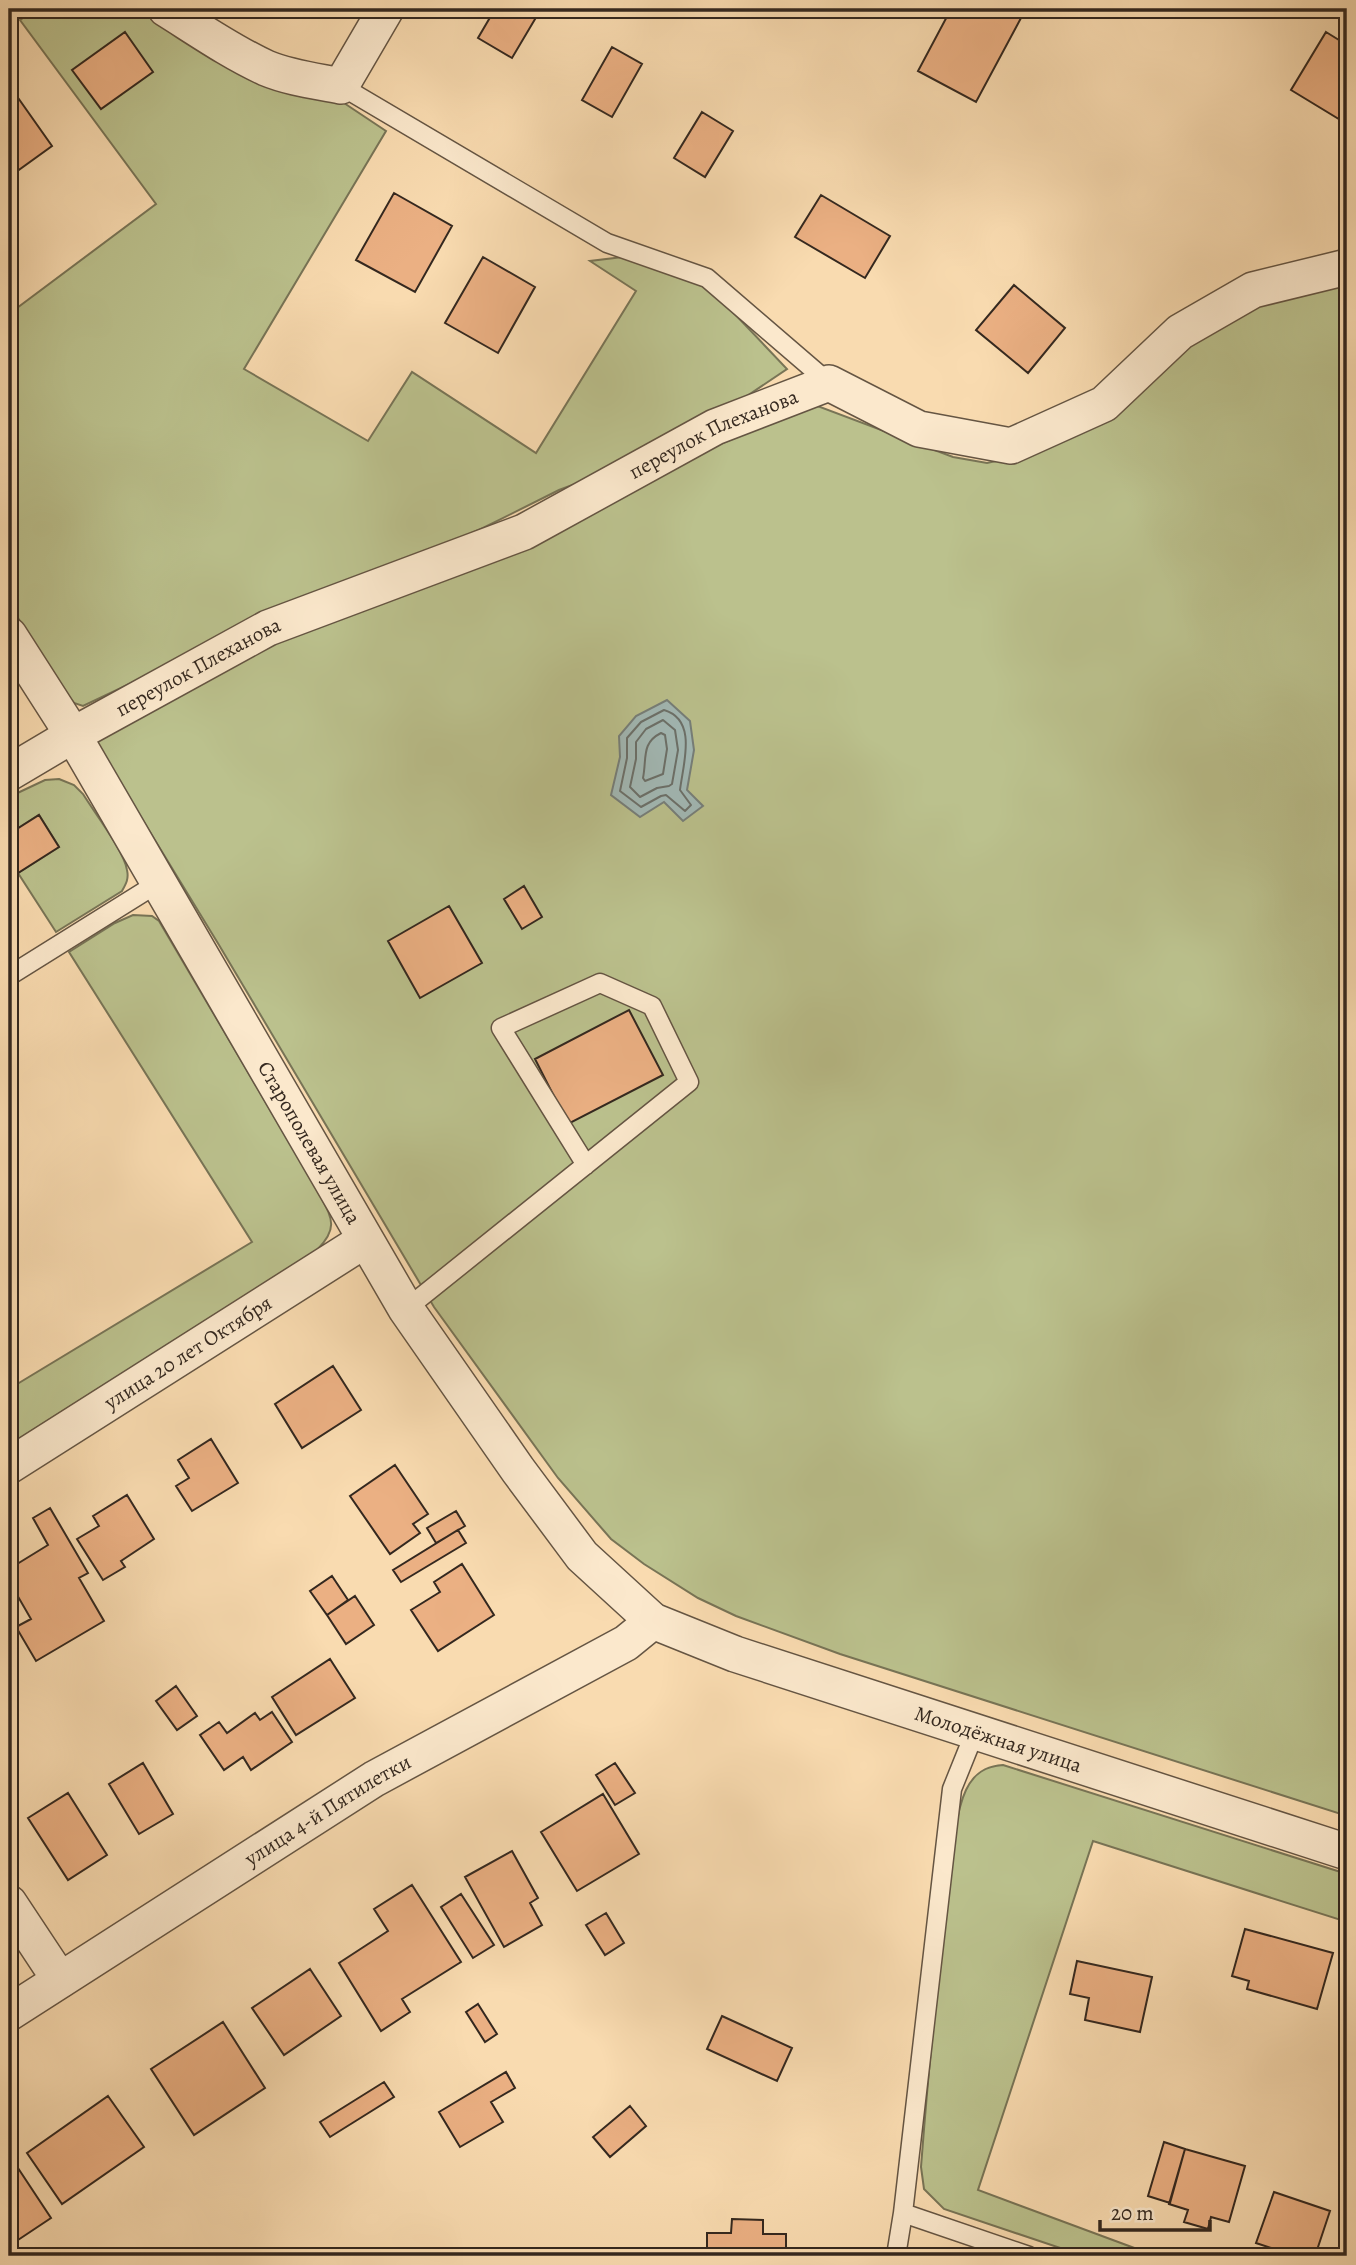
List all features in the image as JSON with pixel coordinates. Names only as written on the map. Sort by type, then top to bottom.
[{"type":"street","points":[[166,9],[268,68],[291,76],[341,86],[387,9]]},
{"type":"street","points":[[829,383],[919,429],[1011,446],[1104,404],[1180,332],[1253,290],[1347,267]]},
{"type":"street","name":"переулок Плеханова","points":[[9,773],[268,628],[524,532],[715,427],[829,383]]},
{"type":"street","name":"Старополевая улица","points":[[9,635],[73,735],[406,1309],[518,1470],[582,1556],[653,1620]]},
{"type":"street","name":"улица 20 лет Октября","points":[[9,1466],[365,1240]]},
{"type":"street","name":"Молодёжная улица","points":[[653,1620],[735,1654],[1347,1852]]},
{"type":"street","name":"улица 4-й Пятилетки","points":[[9,2013],[374,1779],[626,1643],[653,1620]]},
{"type":"street","points":[[9,1903],[60,1980]]},
{"type":"lane","points":[[341,86],[607,243],[707,278],[829,383]]},
{"type":"lane","points":[[9,975],[158,883]]},
{"type":"lane","points":[[406,1309],[586,1165],[689,1082],[652,1006],[600,983],[501,1027],[586,1165]]},
{"type":"lane","points":[[896,2256],[952,1789],[975,1732]]},
{"type":"lane","points":[[903,2213],[1029,2256]]},
{"type":"green space","points":[[37,9],[158,9],[341,101],[386,131],[244,369],[368,441],[412,372],[536,453],[636,291],[590,261],[631,256],[710,288],[787,369],[667,450],[559,490],[393,568],[328,590],[83,706],[74,703],[9,604],[9,314],[156,204],[20,20]]},
{"type":"green space","points":[[1347,280],[1347,1816],[840,1654],[736,1616],[698,1598],[644,1564],[611,1539],[558,1478],[434,1307],[96,740],[143,695],[587,499],[815,405],[953,457],[987,463],[1038,452],[1175,346],[1250,303]]},
{"type":"green space","points":[[59,779],[74,785],[83,794],[125,862],[128,876],[122,891],[56,932],[18,873],[59,847],[39,815],[9,834],[9,797],[45,780]]},
{"type":"green space","points":[[133,915],[152,916],[159,921],[318,1191],[329,1215],[331,1228],[317,1250],[9,1445],[9,1389],[252,1242],[69,952]]},
{"type":"green space","points":[[1003,1765],[1347,1874],[1347,1922],[1093,1841],[978,2190],[1156,2256],[1084,2256],[944,2209],[924,2189],[921,2167],[929,2065],[956,1827],[962,1800],[973,1779],[986,1769]]},
{"type":"water","points":[[667,700],[690,721],[694,750],[687,790],[703,806],[683,821],[664,802],[640,817],[611,795],[620,757],[619,736],[636,716]]},
{"type":"building","points":[[495,9],[541,9],[512,58],[478,38]]},
{"type":"building","points":[[951,9],[1003,9],[1021,18],[976,102],[918,71]]},
{"type":"building","points":[[125,32],[153,72],[101,109],[72,70]]},
{"type":"building","points":[[1326,32],[1347,45],[1347,124],[1291,90]]},
{"type":"building","points":[[612,47],[642,64],[612,117],[582,100]]},
{"type":"building","points":[[9,85],[52,146],[9,177]]},
{"type":"building","points":[[702,112],[733,131],[705,177],[674,158]]},
{"type":"building","points":[[394,193],[452,226],[415,292],[356,260]]},
{"type":"building","points":[[821,195],[890,236],[865,278],[795,237]]},
{"type":"building","points":[[483,257],[535,287],[498,353],[445,323]]},
{"type":"building","points":[[1014,285],[1065,328],[1028,373],[976,330]]},
{"type":"building","points":[[39,815],[59,847],[18,873],[9,857],[9,834]]},
{"type":"building","points":[[524,886],[542,917],[522,929],[504,899]]},
{"type":"building","points":[[449,906],[482,963],[420,998],[388,941]]},
{"type":"building","points":[[629,1010],[663,1075],[568,1124],[535,1059]]},
{"type":"building","points":[[333,1366],[361,1410],[302,1448],[275,1404]]},
{"type":"building","points":[[211,1439],[238,1483],[192,1511],[176,1486],[189,1478],[178,1460]]},
{"type":"building","points":[[395,1465],[428,1514],[413,1524],[420,1533],[390,1554],[350,1496]]},
{"type":"building","points":[[127,1495],[154,1539],[121,1561],[125,1567],[103,1580],[77,1539],[99,1526],[93,1516]]},
{"type":"building","points":[[50,1508],[88,1573],[79,1578],[104,1621],[36,1661],[16,1627],[31,1619],[9,1581],[9,1569],[48,1545],[33,1518]]},
{"type":"building","points":[[456,1511],[465,1526],[436,1543],[427,1528]]},
{"type":"building","points":[[458,1530],[466,1543],[401,1582],[393,1570]]},
{"type":"building","points":[[462,1564],[494,1615],[438,1651],[411,1610],[440,1592],[434,1582]]},
{"type":"building","points":[[332,1576],[348,1600],[327,1615],[310,1591]]},
{"type":"building","points":[[355,1596],[374,1625],[346,1644],[327,1615]]},
{"type":"building","points":[[330,1659],[355,1698],[296,1735],[272,1697]]},
{"type":"building","points":[[176,1686],[197,1716],[177,1730],[156,1701]]},
{"type":"building","points":[[272,1712],[292,1742],[251,1770],[243,1757],[224,1770],[200,1735],[219,1722],[227,1733],[255,1713],[260,1720]]},
{"type":"building","points":[[143,1763],[173,1814],[139,1834],[109,1784]]},
{"type":"building","points":[[615,1763],[635,1793],[615,1805],[596,1775]]},
{"type":"building","points":[[68,1793],[107,1855],[68,1880],[28,1818]]},
{"type":"building","points":[[603,1794],[639,1854],[577,1891],[541,1832]]},
{"type":"building","points":[[512,1851],[538,1898],[530,1903],[542,1925],[504,1947],[465,1877]]},
{"type":"building","points":[[412,1885],[461,1962],[402,1999],[410,2012],[381,2031],[339,1963],[388,1931],[374,1909]]},
{"type":"building","points":[[461,1894],[494,1945],[473,1958],[441,1907]]},
{"type":"building","points":[[606,1913],[624,1943],[605,1955],[586,1925]]},
{"type":"building","points":[[1245,1929],[1333,1953],[1317,2009],[1247,1989],[1249,1981],[1232,1976]]},
{"type":"building","points":[[1077,1961],[1152,1977],[1140,2032],[1085,2020],[1089,1998],[1070,1994]]},
{"type":"building","points":[[310,1969],[341,2016],[284,2055],[252,2008]]},
{"type":"building","points":[[478,2004],[497,2034],[485,2042],[466,2012]]},
{"type":"building","points":[[722,2016],[792,2048],[777,2081],[707,2049]]},
{"type":"building","points":[[223,2022],[265,2088],[194,2135],[151,2069]]},
{"type":"building","points":[[506,2072],[515,2088],[491,2102],[503,2122],[460,2147],[439,2112]]},
{"type":"building","points":[[384,2082],[394,2097],[330,2137],[320,2122]]},
{"type":"building","points":[[108,2096],[144,2147],[62,2204],[27,2153]]},
{"type":"building","points":[[630,2106],[646,2126],[610,2157],[593,2137]]},
{"type":"building","points":[[1164,2142],[1185,2149],[1170,2203],[1148,2196]]},
{"type":"building","points":[[1185,2149],[1245,2166],[1229,2222],[1211,2217],[1208,2229],[1184,2222],[1188,2210],[1169,2204]]},
{"type":"building","points":[[12,2159],[51,2218],[9,2246],[9,2161]]},
{"type":"building","points":[[1274,2192],[1330,2211],[1315,2256],[1296,2256],[1256,2243]]},
{"type":"building","points":[[732,2219],[763,2220],[763,2234],[786,2234],[786,2256],[707,2256],[707,2233],[731,2233]]},
{"type":"building","points":[[198,2249],[202,2256],[186,2256]]}]
